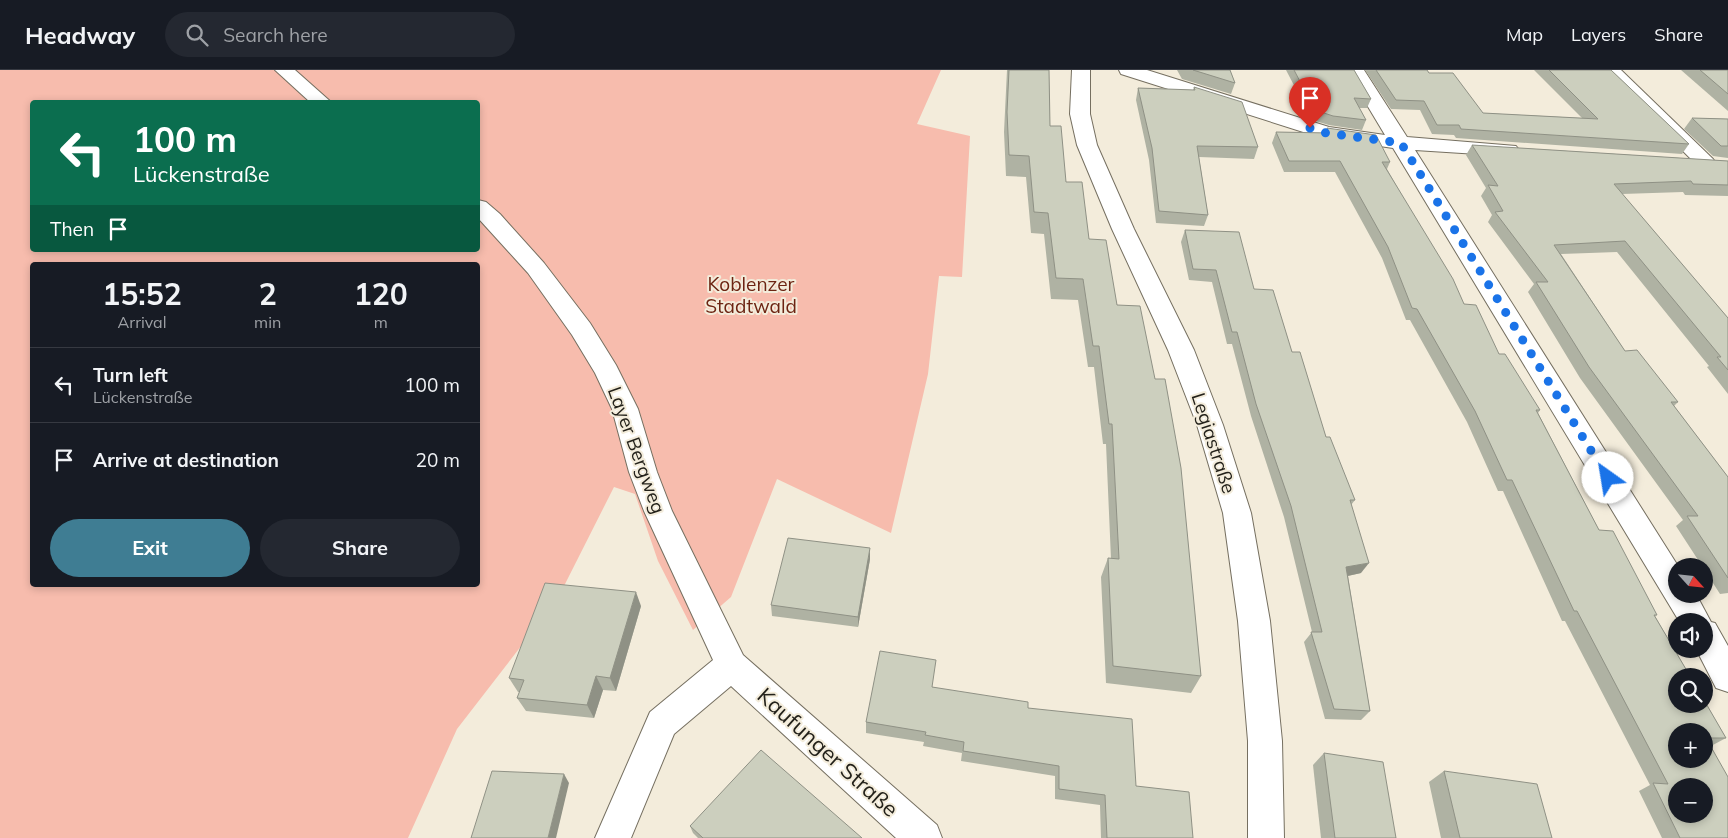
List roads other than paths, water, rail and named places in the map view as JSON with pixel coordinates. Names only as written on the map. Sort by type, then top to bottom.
[{"type":"street","points":[[284,70],[319,100]]},
{"type":"street","name":"Legiastraße","points":[[1081,70],[1080,114],[1087,145],[1123,229],[1181,350],[1210,425],[1237,513],[1254,621],[1265,741],[1266,838]]},
{"type":"street","points":[[1128,70],[1326,133],[1401,143],[1529,152]]},
{"type":"street","points":[[1355,70],[1668,576]]},
{"type":"street","points":[[1610,70],[1706,163]]},
{"type":"street","points":[[1677,161],[1728,165]]},
{"type":"street","name":"Layer Bergweg","points":[[480,209],[536,268],[581,329],[607,372],[625,409],[642,472],[658,511],[732,665]]},
{"type":"street","points":[[1713,650],[1728,677]]},
{"type":"street","points":[[613,838],[662,723],[732,665]]},
{"type":"street","name":"Kaufunger Straße","points":[[732,665],[924,838]]},
{"type":"park label","name":"Koblenzer Stadtwald","points":[[751,295]]}]
